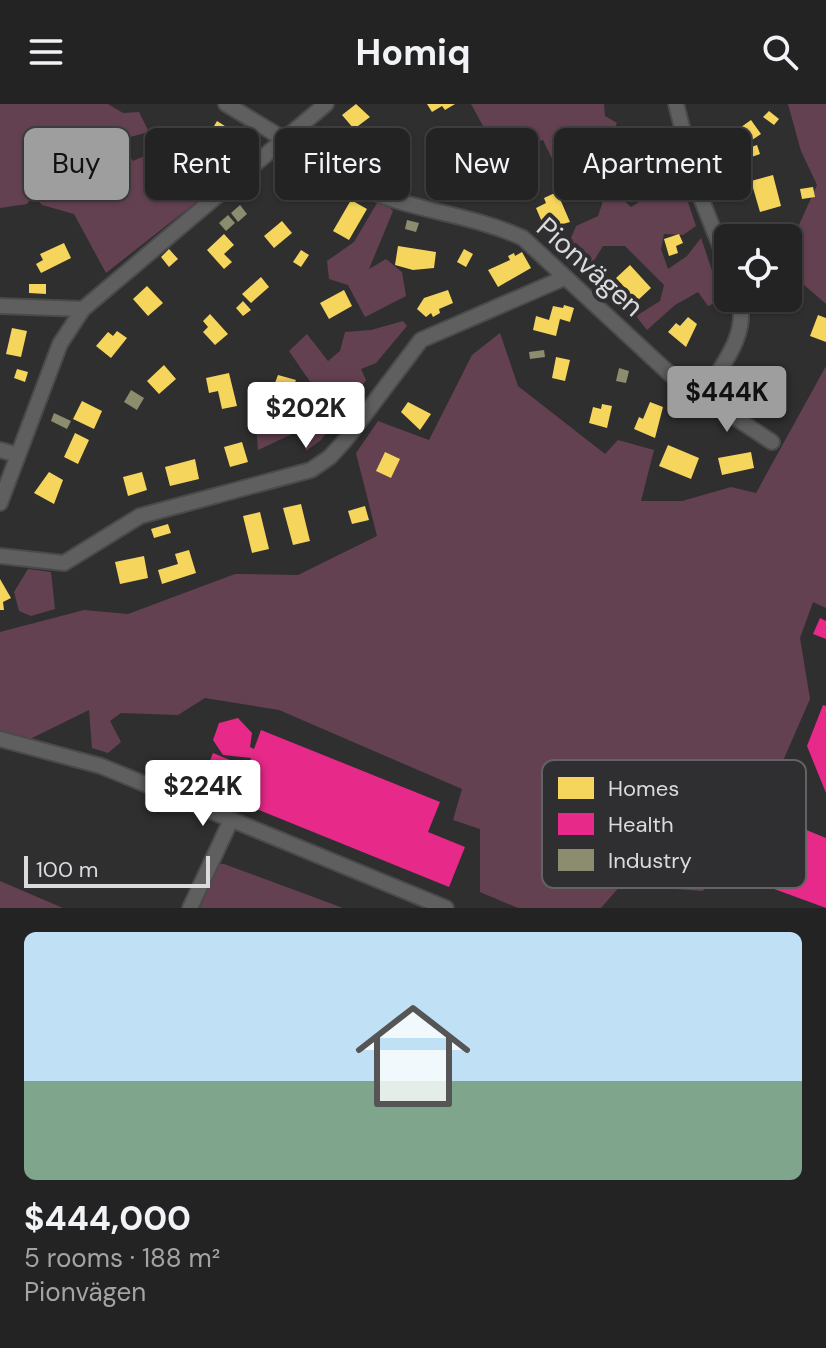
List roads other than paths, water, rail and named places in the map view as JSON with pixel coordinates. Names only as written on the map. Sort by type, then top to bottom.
[{"type":"street","name":"Pionvägen","points":[[226,104],[275,135]]},
{"type":"street","points":[[297,128],[326,104]]},
{"type":"street","points":[[676,104],[699,193],[714,231]]},
{"type":"street","points":[[0,503],[60,344],[83,309],[275,147]]},
{"type":"street","name":"Pionvägen","points":[[390,200],[497,226],[523,238],[671,375],[772,442]]},
{"type":"street","points":[[0,556],[64,563],[140,516],[311,470],[330,457],[347,438],[421,340],[564,278]]},
{"type":"street","points":[[0,306],[83,309]]},
{"type":"street","points":[[704,395],[738,338],[742,312]]},
{"type":"street","points":[[0,450],[18,455]]},
{"type":"street","points":[[0,739],[101,766],[446,908]]},
{"type":"street","points":[[190,908],[231,820]]}]
